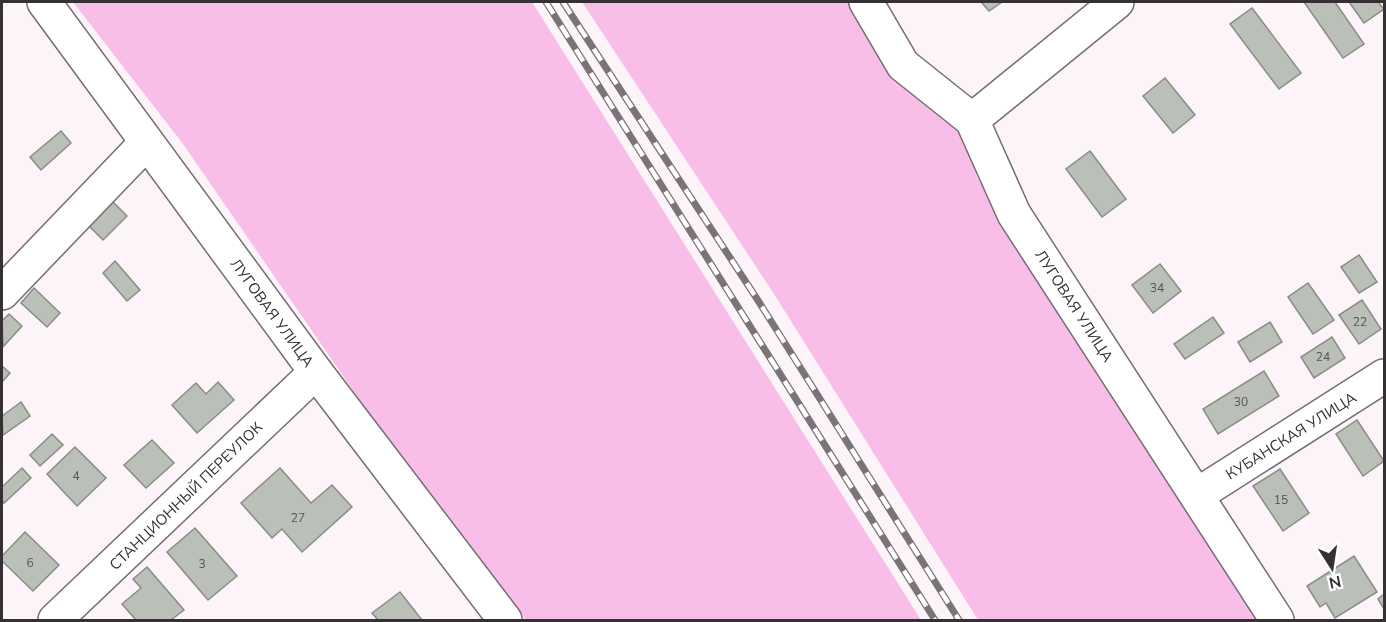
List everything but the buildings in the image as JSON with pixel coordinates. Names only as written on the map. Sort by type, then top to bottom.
[{"type":"street","name":"ЛУГОВАЯ УЛИЦА","points":[[44,2],[492,615]]},
{"type":"street","name":"ЛУГОВАЯ УЛИЦА","points":[[866,2],[903,65],[972,120],[1014,214],[1277,621]]},
{"type":"street","points":[[972,120],[1117,2]]},
{"type":"street","points":[[2,293],[146,143]]},
{"type":"street","name":"СТАНЦИОННЫЙ ПЕРЕУЛОК","points":[[55,621],[316,372]]},
{"type":"street","name":"КУБАНСКАЯ УЛИЦА","points":[[1197,495],[1384,376]]},
{"type":"shaded area","points":[[73,2],[532,2],[921,620],[526,620],[379,428],[183,144]]},
{"type":"shaded area","points":[[582,2],[852,2],[960,127],[978,179],[1006,225],[1262,620],[978,620],[774,294]]},
{"type":"railway","points":[[546,2],[935,620]]},
{"type":"railway","points":[[563,2],[759,302],[959,620]]}]
